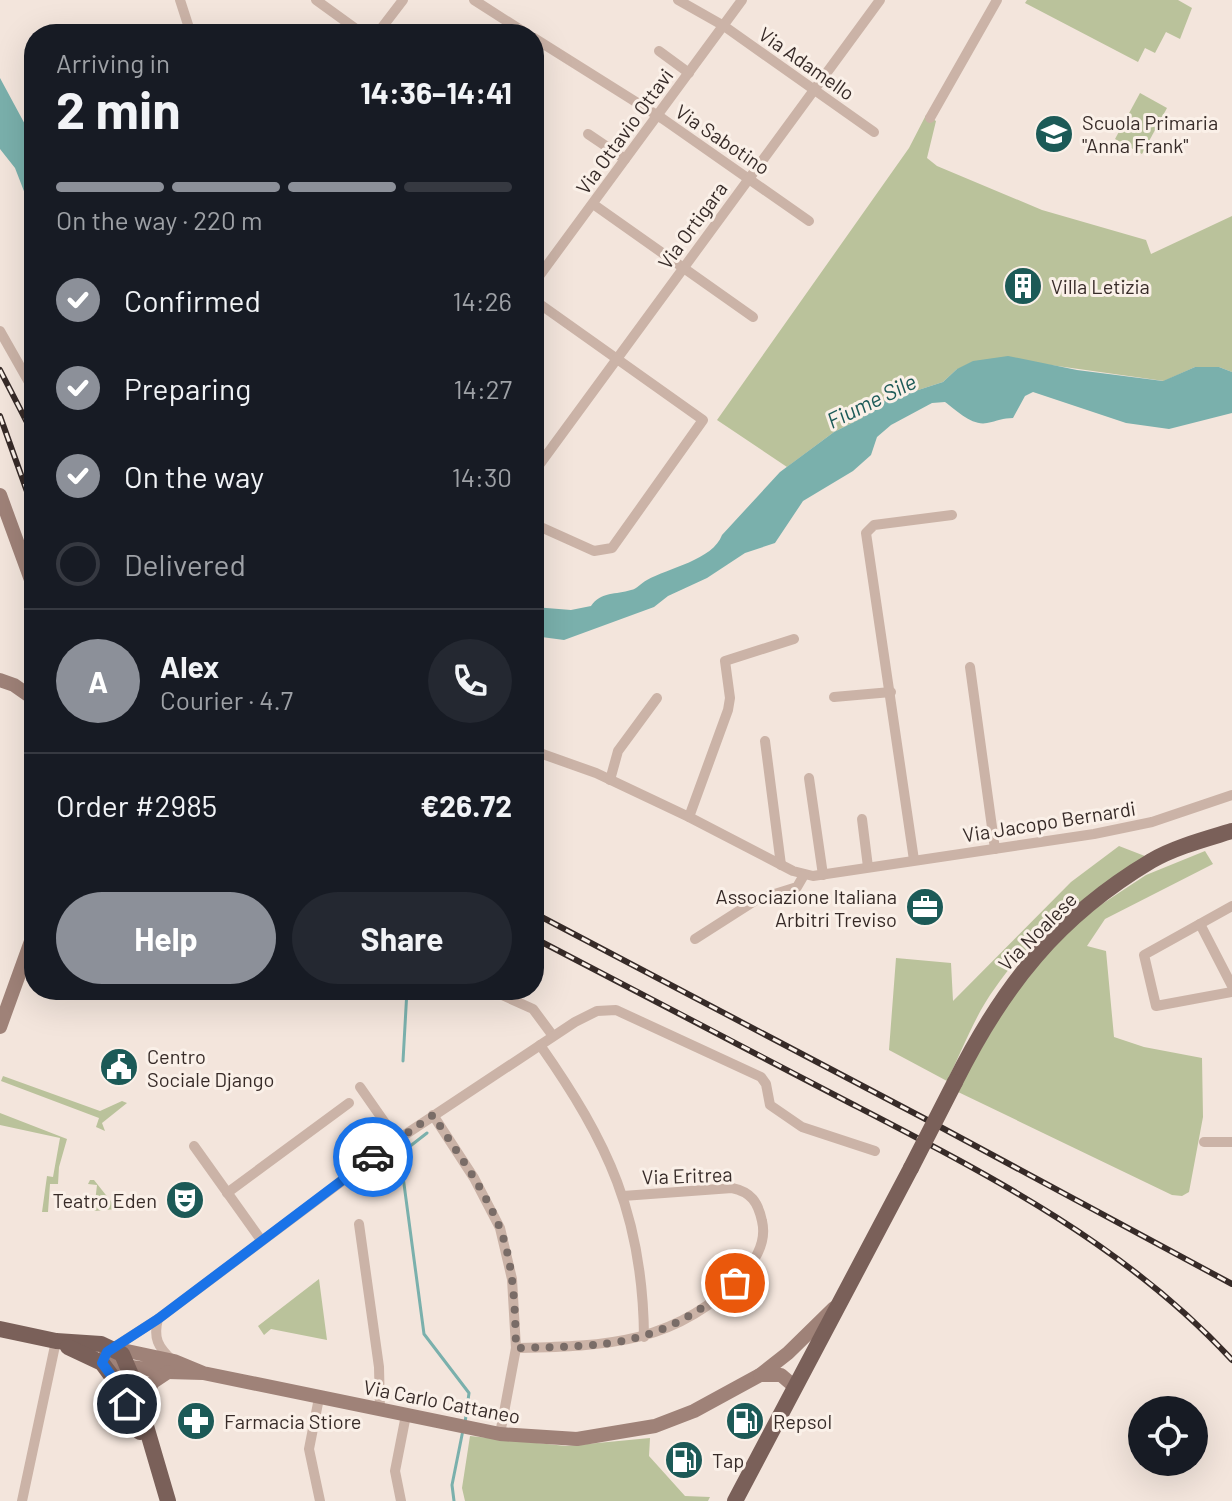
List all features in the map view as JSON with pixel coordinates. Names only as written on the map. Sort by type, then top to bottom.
[{"type":"main road","points":[[0,495],[24,561]]},
{"type":"main road","points":[[0,680],[24,692]]},
{"type":"main road","name":"Via Noalese","points":[[839,1302],[978,1035],[1036,954],[1074,915],[1153,860],[1232,831]]},
{"type":"main road","points":[[0,1027],[24,961]]},
{"type":"main road","points":[[735,1501],[839,1302]]},
{"type":"main road","name":"Via Carlo Cattaneo","points":[[102,1363],[130,1359],[483,1431],[577,1439],[655,1426],[694,1411],[760,1375],[788,1353],[839,1302]]},
{"type":"main road","points":[[0,1329],[56,1341],[113,1348],[130,1359],[168,1501]]},
{"type":"main road","points":[[56,1341],[102,1363],[116,1382],[158,1469]]},
{"type":"main road","points":[[102,1363],[107,1352],[113,1348]]},
{"type":"main road","points":[[140,1404],[153,1382],[171,1367]]},
{"type":"main road","points":[[760,1375],[781,1375],[795,1387]]},
{"type":"street","points":[[180,0],[188,24]]},
{"type":"street","points":[[316,0],[349,24]]},
{"type":"street","points":[[385,24],[403,0]]},
{"type":"street","points":[[474,0],[511,24]]},
{"type":"street","name":"Via Adamello","points":[[678,0],[724,26],[874,132]]},
{"type":"street","name":"Via Ottavio Ottavi","points":[[544,270],[742,0]]},
{"type":"street","name":"Via Ortigara","points":[[544,458],[880,0]]},
{"type":"street","points":[[930,118],[997,0]]},
{"type":"street","name":"Via Sabotino","points":[[544,44],[657,116],[809,221]]},
{"type":"street","points":[[659,51],[689,73]]},
{"type":"street","points":[[588,134],[625,159]]},
{"type":"street","points":[[593,204],[753,317]]},
{"type":"street","points":[[544,307],[703,420],[612,548],[594,551],[544,528]]},
{"type":"street","points":[[0,331],[24,373]]},
{"type":"street","points":[[914,860],[866,533],[874,525],[952,515]]},
{"type":"street","points":[[689,817],[728,710],[730,698],[725,661],[794,639]]},
{"type":"street","points":[[970,667],[995,849]]},
{"type":"street","points":[[834,697],[891,692]]},
{"type":"street","points":[[610,780],[618,751],[657,698]]},
{"type":"street","points":[[765,741],[781,865]]},
{"type":"street","points":[[544,755],[610,780],[804,875],[797,887],[756,900],[695,939]]},
{"type":"street","points":[[809,778],[823,875]]},
{"type":"street","name":"Via Jacopo Bernardi","points":[[804,875],[823,875],[1138,825],[1232,795]]},
{"type":"street","points":[[862,819],[868,867]]},
{"type":"street","points":[[1200,924],[1232,989],[1156,1006],[1144,955],[1232,906]]},
{"type":"street","points":[[513,1000],[533,1009],[553,1036]]},
{"type":"street","points":[[113,1348],[156,1320],[397,1140],[553,1036],[597,1011],[616,1010],[761,1077],[766,1084],[770,1105],[794,1123],[875,1151]]},
{"type":"street","points":[[540,1045],[605,1151],[623,1196],[640,1260],[644,1337]]},
{"type":"street","points":[[360,1087],[397,1140]]},
{"type":"street","points":[[227,1193],[349,1103]]},
{"type":"street","points":[[433,1115],[474,1178],[500,1228],[512,1279],[516,1348],[500,1434]]},
{"type":"street","points":[[1204,1142],[1232,1142]]},
{"type":"street","points":[[194,1146],[261,1240]]},
{"type":"street","name":"Via Eritrea","points":[[516,1348],[590,1346],[644,1337],[675,1324],[705,1308],[735,1283],[757,1255],[765,1237],[755,1199],[744,1191],[732,1188],[623,1196]]},
{"type":"street","points":[[359,1224],[379,1367],[380,1410]]},
{"type":"street","points":[[130,1359],[156,1320]]},
{"type":"street","points":[[156,1320],[156,1338],[171,1367]]},
{"type":"street","points":[[22,1501],[56,1341]]},
{"type":"street","points":[[319,1398],[309,1449],[320,1501]]},
{"type":"street","points":[[401,1501],[395,1471],[406,1415]]},
{"type":"green space","points":[[1027,0],[1178,0],[1192,8],[1180,39],[1166,32],[1155,53],[1145,48],[1138,62],[1025,3]]},
{"type":"green space","points":[[1140,93],[1167,108],[1142,154],[1115,139]]},
{"type":"green space","points":[[926,115],[936,121],[927,158],[937,166],[1042,210],[1146,240],[1151,254],[1232,216],[1232,372],[1219,367],[1195,367],[1164,381],[1043,364],[957,369],[943,382],[875,404],[862,418],[834,432],[787,467],[717,420],[909,148]]},
{"type":"green space","points":[[1119,846],[1150,858],[1085,899],[1028,948],[988,999],[947,1081],[889,1050],[896,958],[951,963],[953,1001],[1071,882]]},
{"type":"green space","points":[[1205,851],[1213,864],[1105,919],[1087,946],[1106,951],[1114,1037],[1144,1047],[1202,1058],[1203,1117],[1189,1192],[1182,1196],[1172,1195],[956,1091],[1019,985],[1061,936],[1146,875]]},
{"type":"green space","points":[[3,1076],[100,1111],[122,1101],[127,1103],[102,1123],[105,1131],[96,1127],[99,1118],[1,1081]]},
{"type":"green space","points":[[0,1113],[67,1139],[58,1184],[50,1184],[48,1212],[42,1212],[47,1176],[53,1177],[60,1138],[0,1125]]},
{"type":"green space","points":[[94,1180],[117,1209],[94,1211],[97,1185],[88,1184]]},
{"type":"green space","points":[[319,1279],[327,1340],[271,1329],[264,1335],[258,1326]]},
{"type":"green space","points":[[470,1436],[566,1446],[650,1438],[649,1456],[685,1496],[710,1497],[708,1501],[465,1501],[462,1488]]},
{"type":"water","points":[[0,78],[24,122],[24,191],[15,168],[0,149]]},
{"type":"water","points":[[1008,356],[1077,370],[1163,381],[1195,367],[1219,367],[1232,372],[1232,413],[1169,429],[1126,423],[1033,392],[1025,396],[1013,418],[981,423],[965,417],[945,402],[932,403],[891,425],[877,437],[871,455],[853,471],[803,501],[775,543],[745,553],[654,607],[564,640],[544,637],[544,608],[571,610],[591,606],[604,596],[633,589],[700,557],[717,544],[780,472],[834,432],[862,418],[875,404],[943,382],[957,369],[973,361]]},
{"type":"waterway","points":[[403,1061],[406,1000]]},
{"type":"waterway","points":[[427,1133],[400,1154],[424,1334],[469,1393],[465,1423]]},
{"type":"waterway","points":[[454,1501],[452,1485],[463,1430]]},
{"type":"railway","points":[[0,370],[24,417]]},
{"type":"railway","points":[[0,416],[24,483]]},
{"type":"railway","points":[[544,918],[1232,1284]]},
{"type":"railway","points":[[544,943],[954,1158],[1054,1216],[1147,1281],[1232,1360]]},
{"type":"way so far","points":[[373,1157],[433,1115],[474,1178],[500,1228],[512,1279],[516,1348],[590,1346],[644,1337],[705,1308],[735,1283]]},
{"type":"place","name":"Scuola Primaria \"Anna Frank\"","points":[[1054,134]]},
{"type":"place","name":"Villa Letizia","points":[[1023,286]]},
{"type":"place","name":"Associazione Italiana Arbitri Treviso","points":[[925,907]]},
{"type":"place","name":"Centro Sociale Django","points":[[119,1067]]},
{"type":"place","name":"Teatro Eden","points":[[185,1200]]},
{"type":"place","name":"Farmacia Stiore","points":[[196,1421]]},
{"type":"place","name":"Repsol","points":[[745,1421]]},
{"type":"place","name":"Tap","points":[[684,1460]]},
{"type":"route","points":[[127,1404],[102,1363],[107,1352],[158,1319],[373,1157]]},
{"type":"water label","name":"Fiume Sile","points":[[871,400]]}]
